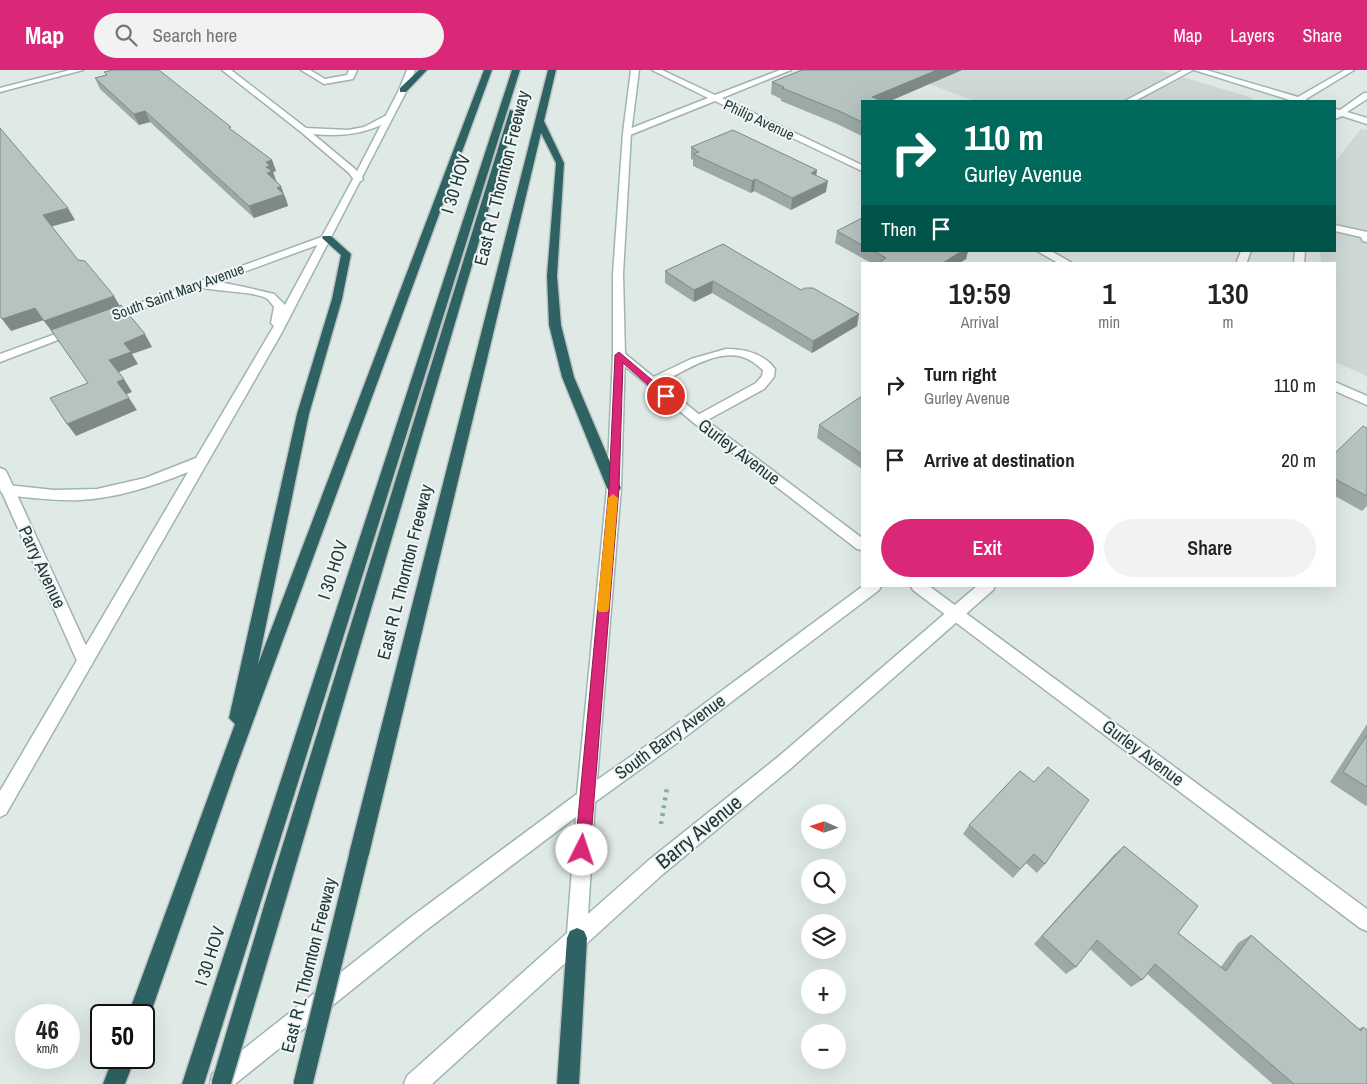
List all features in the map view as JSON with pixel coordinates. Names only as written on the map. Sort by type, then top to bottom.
[{"type":"highway","points":[[403,90],[423,70]]},
{"type":"highway","points":[[143,1004],[228,768],[488,70]]},
{"type":"highway","name":"I 30 HOV","points":[[193,1084],[516,70]]},
{"type":"highway","name":"I 30 HOV","points":[[221,1084],[525,70]]},
{"type":"highway","name":"East R L Thornton Freeway","points":[[303,1084],[552,70]]},
{"type":"highway","points":[[539,120],[560,163],[552,276],[555,325],[568,377],[614,488]]},
{"type":"highway","points":[[228,768],[303,414],[337,299],[346,254],[327,238]]},
{"type":"highway","points":[[568,1084],[577,938]]},
{"type":"highway","points":[[114,1084],[120,1069]]},
{"type":"main road","points":[[0,90],[79,70]]},
{"type":"main road","points":[[227,70],[304,130],[352,171],[358,179]]},
{"type":"main road","points":[[305,70],[324,82],[350,77],[353,70]]},
{"type":"main road","points":[[0,808],[275,334],[358,179],[403,90],[411,70]]},
{"type":"main road","points":[[577,938],[586,798],[614,488],[619,355],[618,274],[627,133],[636,70]]},
{"type":"main road","name":"Philip Avenue","points":[[656,70],[861,168]]},
{"type":"main road","points":[[627,133],[787,70]]},
{"type":"main road","points":[[1131,100],[1189,70]]},
{"type":"main road","points":[[1198,70],[1297,100]]},
{"type":"main road","points":[[1302,100],[1350,70]]},
{"type":"main road","points":[[1337,113],[1367,95]]},
{"type":"main road","points":[[1337,113],[1367,121]]},
{"type":"main road","points":[[304,130],[340,133],[358,132],[374,127],[388,118]]},
{"type":"main road","points":[[1336,228],[1365,235],[1367,239]]},
{"type":"main road","name":"South Saint Mary Avenue","points":[[0,358],[327,238]]},
{"type":"main road","points":[[1044,252],[1065,262]]},
{"type":"main road","points":[[199,284],[230,287],[270,296],[280,306],[275,334]]},
{"type":"main road","points":[[651,383],[716,353],[732,351],[754,356],[760,359],[769,369],[768,377],[760,386],[698,420]]},
{"type":"main road","name":"Gurley Avenue","points":[[619,355],[698,420],[861,544]]},
{"type":"main road","points":[[1336,386],[1367,401]]},
{"type":"main road","points":[[7,490],[62,496],[97,493],[165,476],[201,461]]},
{"type":"main road","name":"Parry Avenue","points":[[0,473],[85,661]]},
{"type":"main road","name":"South Barry Avenue","points":[[217,1084],[418,924],[873,587]]},
{"type":"main road","name":"Gurley Avenue","points":[[919,587],[1367,921]]},
{"type":"main road","name":"Barry Avenue","points":[[415,1084],[656,867],[784,763],[987,587]]},
{"type":"path","points":[[661,829],[667,788]]},
{"type":"shaded area","points":[[839,70],[1159,70],[1253,98],[1252,100],[971,100],[924,82]]},
{"type":"shaded area","points":[[1361,129],[1367,130],[1367,376],[1336,362],[1336,262],[1321,262],[1320,252],[1336,252],[1336,161]]},
{"type":"building","points":[[113,70],[159,70],[231,127],[229,128],[272,160],[266,162],[270,166],[266,167],[272,171],[267,173],[281,186],[277,188],[284,194],[249,206],[145,111],[134,114],[95,78],[107,75],[104,72]]},
{"type":"building","points":[[802,70],[937,70],[872,97],[880,100],[861,100],[861,122],[772,82]]},
{"type":"building","points":[[0,128],[68,208],[43,215],[78,260],[85,261],[114,296],[44,321],[35,308],[2,319],[0,316]]},
{"type":"building","points":[[733,130],[817,170],[811,173],[828,181],[792,198],[755,179],[752,181],[693,154],[699,152],[691,147]]},
{"type":"building","points":[[861,219],[861,244],[837,231]]},
{"type":"building","points":[[723,244],[801,290],[813,288],[859,314],[813,341],[713,281],[694,290],[665,271]]},
{"type":"building","points":[[876,252],[960,252],[944,262],[881,261],[886,258]]},
{"type":"building","points":[[121,305],[145,334],[124,343],[131,352],[109,360],[124,379],[117,382],[129,398],[67,424],[50,398],[88,383],[51,330]]},
{"type":"building","points":[[861,397],[861,453],[819,425]]},
{"type":"building","points":[[1363,426],[1367,428],[1367,496],[1336,480],[1336,452]]},
{"type":"building","points":[[1367,735],[1367,787],[1343,772]]},
{"type":"building","points":[[1048,767],[1089,800],[1045,864],[1034,854],[1020,869],[969,825],[1020,771],[1034,782]]},
{"type":"building","points":[[1124,846],[1198,906],[1178,933],[1226,971],[1251,935],[1361,1031],[1363,1027],[1367,1030],[1367,1084],[1294,1084],[1155,964],[1142,980],[1097,940],[1076,967],[1042,936]]},
{"type":"slow traffic","points":[[603,609],[613,498]]},
{"type":"route","points":[[582,850],[614,488],[619,355],[666,396]]}]
